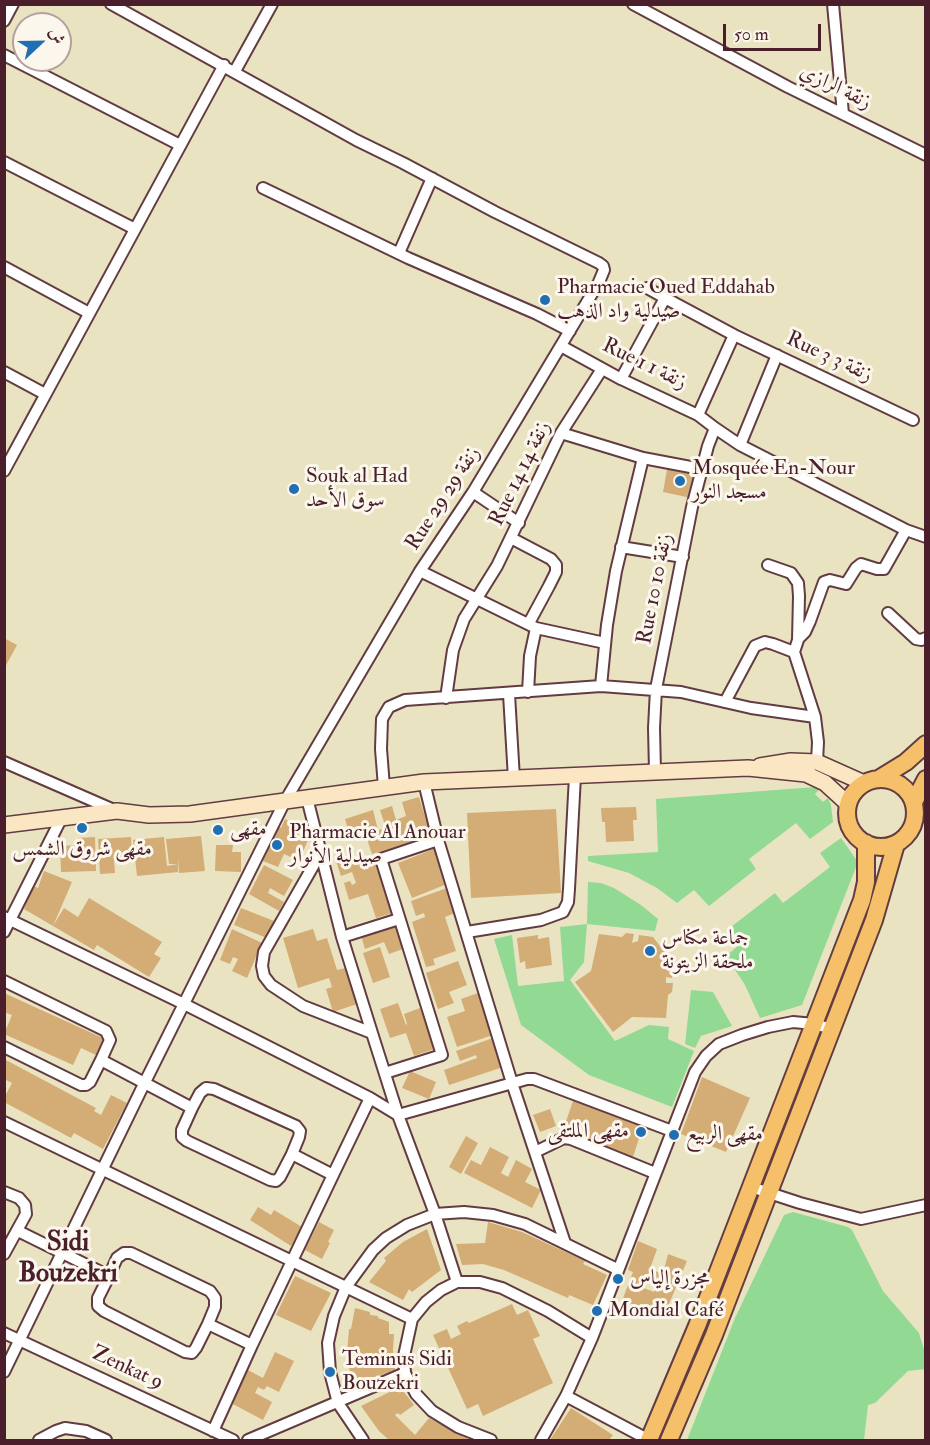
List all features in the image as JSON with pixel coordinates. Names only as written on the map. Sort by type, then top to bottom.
[{"type":"main road","points":[[872,781],[891,780],[901,785],[909,792],[914,802],[913,826],[896,844],[878,847],[866,843],[852,831],[848,822],[848,804],[857,788],[906,762],[926,744]]},
{"type":"main road","points":[[914,802],[926,779]]},
{"type":"main road","points":[[649,1440],[697,1326],[862,900],[866,882],[866,843]]},
{"type":"main road","points":[[669,1440],[770,1194],[874,920],[896,844]]},
{"type":"street","points":[[4,21],[14,4]]},
{"type":"street","points":[[111,4],[235,71],[312,116],[432,178],[399,253]]},
{"type":"street","points":[[235,71],[272,4]]},
{"type":"street","name":"زنقة الرازي","points":[[633,4],[926,155]]},
{"type":"street","points":[[833,4],[843,114]]},
{"type":"street","points":[[4,55],[180,145]]},
{"type":"street","points":[[4,471],[224,66]]},
{"type":"street","points":[[4,162],[135,229]]},
{"type":"street","name":"Rue 29 زنقة 29","points":[[4,1372],[285,801],[420,571],[473,492],[599,282],[604,268],[599,263],[432,178]]},
{"type":"street","points":[[263,188],[570,331]]},
{"type":"street","points":[[4,267],[89,313]]},
{"type":"street","name":"Rue 3 زنقة 3","points":[[647,288],[734,335],[913,420]]},
{"type":"street","points":[[621,379],[664,298]]},
{"type":"street","name":"Rue 10 زنقة 10","points":[[655,771],[656,689],[701,469],[707,422],[734,335]]},
{"type":"street","name":"Rue 1 زنقة 1","points":[[561,346],[707,422],[740,445],[906,530],[926,537]]},
{"type":"street","points":[[740,445],[777,355]]},
{"type":"street","name":"Rue 14 زنقة 14","points":[[446,698],[453,650],[464,619],[497,566],[561,433],[602,369]]},
{"type":"street","points":[[4,372],[45,394]]},
{"type":"street","points":[[561,433],[643,458],[701,469]]},
{"type":"street","points":[[602,686],[605,643],[615,571],[643,458]]},
{"type":"street","points":[[473,492],[519,523]]},
{"type":"street","points":[[798,640],[810,621],[824,582],[830,580],[846,584],[861,564],[877,570],[884,568],[906,530]]},
{"type":"street","points":[[511,538],[551,559],[556,565],[554,577],[533,625],[528,692]]},
{"type":"street","points":[[621,547],[683,557]]},
{"type":"street","points":[[768,565],[787,570],[796,578],[800,596],[798,640],[794,652],[815,717],[818,742],[817,762]]},
{"type":"street","points":[[420,571],[533,625],[605,643]]},
{"type":"street","points":[[888,613],[916,639],[926,638]]},
{"type":"street","points":[[725,702],[755,646],[765,642],[794,652]]},
{"type":"street","points":[[384,787],[380,733],[382,719],[385,711],[399,701],[602,686],[681,692],[751,708],[815,717]]},
{"type":"street","points":[[509,694],[514,779]]},
{"type":"street","points":[[4,762],[117,811]]},
{"type":"street","points":[[748,768],[774,762],[817,762],[872,781]]},
{"type":"street","points":[[4,825],[117,811],[149,815],[190,814],[424,782],[748,768],[806,774],[825,783],[848,804]]},
{"type":"street","points":[[467,932],[541,920],[563,912],[568,902],[575,776]]},
{"type":"street","points":[[424,782],[438,840],[565,1243]]},
{"type":"street","points":[[307,798],[342,937],[398,1115],[435,1214],[457,1282]]},
{"type":"street","points":[[4,932],[7,918],[62,817]]},
{"type":"street","points":[[385,1073],[442,1055],[381,859],[438,840]]},
{"type":"street","points":[[320,854],[264,952],[262,966],[264,976],[271,985],[303,1006],[372,1033]]},
{"type":"street","points":[[7,918],[184,1004],[370,1098],[398,1115],[527,1079],[540,1080],[672,1131]]},
{"type":"street","points":[[342,937],[399,919]]},
{"type":"street","points":[[4,981],[106,1031],[110,1040],[90,1082],[86,1085],[81,1085],[4,1047]]},
{"type":"street","points":[[542,1440],[566,1396],[592,1338],[695,1072],[706,1056],[719,1044],[768,1027],[793,1022],[832,1029]]},
{"type":"street","points":[[101,1060],[192,1108]]},
{"type":"street","points":[[206,1088],[214,1089],[296,1126],[300,1131],[299,1137],[280,1177],[270,1180],[187,1141],[182,1137],[182,1130],[192,1108],[200,1093],[206,1088]]},
{"type":"street","points":[[213,1431],[370,1098]]},
{"type":"street","points":[[4,1122],[104,1168],[412,1319]]},
{"type":"street","points":[[535,1152],[564,1138],[571,1139],[655,1173]]},
{"type":"street","points":[[292,1154],[333,1175]]},
{"type":"street","points":[[751,1187],[861,1219],[926,1205]]},
{"type":"street","points":[[4,1192],[19,1198],[25,1205],[26,1214],[4,1254]]},
{"type":"street","points":[[363,1440],[338,1403],[330,1372],[328,1343],[334,1316],[346,1287],[373,1250],[386,1238],[407,1225],[435,1214],[464,1212],[493,1215],[525,1224],[617,1269]]},
{"type":"street","points":[[18,1231],[109,1276]]},
{"type":"street","points":[[124,1253],[131,1253],[210,1291],[215,1298],[215,1307],[192,1353],[185,1352],[98,1306],[98,1298],[109,1276],[117,1258],[124,1253]]},
{"type":"street","points":[[491,1440],[458,1427],[432,1411],[416,1394],[405,1373],[404,1356],[412,1319],[426,1302],[441,1290],[457,1282],[480,1282],[502,1288],[548,1311],[592,1338]]},
{"type":"street","points":[[208,1324],[252,1345]]},
{"type":"street","name":"Zenkat 9","points":[[4,1333],[233,1440]]},
{"type":"street","points":[[248,1440],[405,1373]]},
{"type":"street","points":[[566,1396],[649,1440]]},
{"type":"street","points":[[39,1440],[65,1428],[86,1431],[106,1440]]},
{"type":"green space","points":[[816,787],[819,790],[815,794],[823,802],[828,798],[833,822],[810,839],[796,823],[749,859],[756,869],[709,906],[694,890],[677,903],[657,888],[629,873],[588,861],[588,856],[658,852],[656,799]]},
{"type":"green space","points":[[841,838],[858,862],[802,1005],[760,1018],[745,985],[726,956],[739,945],[727,930],[775,893],[783,903],[830,867],[820,853]]},
{"type":"green space","points":[[588,882],[601,883],[614,888],[658,919],[655,931],[587,924]]},
{"type":"green space","points":[[587,924],[584,962],[570,980],[615,1041],[649,1025],[669,1027],[668,1039],[694,1051],[672,1107],[589,1075],[521,1025],[494,939],[512,935],[518,986],[564,981],[560,927]]},
{"type":"green space","points":[[691,990],[713,992],[732,1026],[701,1036],[695,1048],[685,1044]]},
{"type":"green space","points":[[793,1212],[852,1230],[883,1291],[919,1333],[925,1353],[925,1369],[908,1371],[875,1403],[868,1405],[864,1440],[687,1440],[735,1318],[784,1215]]},
{"type":"building","name":"Mosquée En-Nour مسجد النور","points":[[668,464],[697,470],[691,498],[663,492]]},
{"type":"building","points":[[4,638],[17,645],[4,669]]},
{"type":"building","points":[[419,797],[431,836],[372,854],[366,836],[351,840],[345,819],[373,810],[378,830],[386,828],[380,810],[392,806],[396,820],[406,816],[402,802]]},
{"type":"building","points":[[636,807],[637,820],[633,820],[634,841],[606,842],[605,822],[602,822],[601,808]]},
{"type":"building","points":[[556,809],[561,893],[471,898],[467,813]]},
{"type":"building","points":[[285,819],[302,827],[298,836],[308,840],[302,854],[296,851],[293,858],[284,854],[278,867],[263,861],[278,826],[281,828]]},
{"type":"building","points":[[201,836],[205,871],[179,873],[178,858],[178,864],[169,864],[166,839]]},
{"type":"building","points":[[95,837],[96,871],[61,872],[60,846],[78,845],[78,838]]},
{"type":"building","points":[[131,837],[132,858],[114,859],[115,873],[100,874],[98,839]]},
{"type":"building","points":[[164,837],[167,866],[178,864],[178,872],[137,876],[133,840]]},
{"type":"building","points":[[216,845],[233,845],[232,852],[241,852],[241,872],[215,871]]},
{"type":"building","points":[[434,849],[447,884],[412,898],[398,863]]},
{"type":"building","points":[[353,855],[355,862],[373,856],[392,913],[376,918],[368,894],[349,900],[344,883],[350,881],[352,885],[356,883],[352,872],[341,876],[336,861]]},
{"type":"building","points":[[264,865],[293,880],[284,896],[270,888],[268,893],[284,902],[279,911],[249,894]]},
{"type":"building","points":[[44,871],[72,882],[53,926],[24,909],[33,886],[38,888]]},
{"type":"building","points":[[447,888],[455,913],[445,917],[456,951],[433,959],[435,965],[426,967],[412,922],[425,917],[424,913],[416,916],[411,901]]},
{"type":"building","points":[[89,898],[162,942],[154,954],[161,958],[149,977],[97,945],[94,950],[53,926],[64,908],[78,917]]},
{"type":"building","points":[[241,908],[274,921],[267,938],[234,925]]},
{"type":"building","points":[[394,924],[403,949],[389,954],[384,942],[365,949],[361,936]]},
{"type":"building","points":[[232,929],[262,943],[247,978],[232,971],[238,959],[233,957],[230,964],[220,960]]},
{"type":"building","points":[[313,929],[317,941],[327,938],[337,970],[346,968],[357,1004],[333,1012],[326,989],[332,987],[329,978],[298,988],[283,938]]},
{"type":"building","points":[[626,933],[634,934],[632,943],[638,941],[639,935],[653,937],[674,964],[672,978],[666,977],[666,983],[673,983],[672,992],[668,995],[666,1018],[632,1017],[613,1032],[575,982],[591,971],[599,934],[622,937]]},
{"type":"building","points":[[538,935],[538,939],[549,937],[552,965],[526,969],[525,961],[520,963],[517,938]]},
{"type":"building","points":[[380,947],[390,977],[373,983],[363,953]]},
{"type":"building","points":[[458,961],[467,985],[449,992],[454,1003],[438,1009],[426,973]]},
{"type":"building","points":[[4,993],[105,1039],[98,1056],[81,1048],[73,1065],[4,1034],[12,1015],[4,1012]]},
{"type":"building","points":[[478,993],[493,1035],[457,1047],[447,1017],[465,1011],[461,999]]},
{"type":"building","points":[[398,1003],[406,1025],[404,1014],[420,1008],[434,1049],[414,1056],[406,1033],[390,1038],[380,1009]]},
{"type":"building","points":[[493,1038],[503,1067],[449,1085],[444,1070],[477,1058],[476,1055],[460,1061],[456,1051]]},
{"type":"building","points":[[4,1059],[96,1108],[94,1111],[101,1115],[111,1095],[127,1103],[103,1149],[74,1133],[71,1138],[4,1102],[12,1083],[4,1079]]},
{"type":"building","points":[[410,1071],[436,1082],[429,1099],[402,1088]]},
{"type":"building","points":[[702,1077],[750,1098],[726,1152],[681,1134]]},
{"type":"building","points":[[574,1098],[644,1123],[633,1157],[576,1137],[577,1134],[563,1130]]},
{"type":"building","points":[[550,1109],[556,1126],[540,1132],[533,1115]]},
{"type":"building","points":[[466,1136],[478,1143],[461,1174],[449,1167]]},
{"type":"building","points":[[490,1147],[509,1157],[501,1173],[508,1177],[516,1160],[532,1169],[525,1182],[541,1190],[532,1208],[464,1173],[471,1160],[481,1165]]},
{"type":"building","points":[[258,1207],[271,1215],[274,1210],[302,1227],[291,1246],[250,1220]]},
{"type":"building","points":[[319,1222],[334,1230],[322,1259],[305,1250]]},
{"type":"building","points":[[488,1222],[522,1232],[585,1261],[583,1264],[607,1275],[593,1305],[569,1295],[568,1298],[504,1270],[483,1264],[462,1265],[456,1244],[485,1243]]},
{"type":"building","points":[[427,1229],[441,1270],[412,1292],[409,1289],[403,1300],[369,1282],[386,1261],[384,1258],[403,1242]]},
{"type":"building","points":[[638,1241],[657,1249],[650,1269],[663,1274],[668,1254],[687,1261],[664,1316],[622,1301],[633,1272],[628,1270]],"holes":[[[645,1277],[659,1283],[654,1292],[641,1287]]]},
{"type":"building","points":[[295,1276],[331,1293],[311,1331],[276,1315]]},
{"type":"building","points":[[512,1304],[517,1315],[528,1310],[540,1336],[533,1339],[553,1383],[483,1416],[478,1404],[467,1409],[433,1335],[447,1329],[451,1339],[461,1334],[457,1326]]},
{"type":"building","points":[[355,1308],[370,1312],[370,1315],[378,1316],[389,1322],[389,1334],[394,1334],[395,1370],[352,1385],[347,1354],[349,1329],[351,1329]]},
{"type":"building","points":[[275,1352],[294,1361],[279,1392],[267,1386],[264,1390],[258,1387],[255,1393],[272,1402],[263,1420],[229,1402],[248,1370],[263,1378]]},
{"type":"building","points":[[400,1387],[414,1405],[400,1415],[398,1413],[395,1415],[415,1435],[429,1418],[470,1440],[389,1440],[379,1431],[361,1406]]},
{"type":"building","points":[[571,1408],[613,1435],[609,1440],[550,1440]]},
{"type":"place","name":"Pharmacie Oued Eddahab صيدلية واد الذهب","points":[[545,300]]},
{"type":"place","name":"Mosquée En-Nour مسجد النور","points":[[680,481]]},
{"type":"place","name":"Souk al Had سوق الأحد","points":[[294,489]]},
{"type":"place","name":"مقهى شروق الشمس","points":[[82,828]]},
{"type":"place","name":"مقهى","points":[[218,830]]},
{"type":"place","name":"Pharmacie Al Anouar صيدلية الأنوار","points":[[277,845]]},
{"type":"place","name":"جماعة مكناس ملحقة الزيتونة","points":[[650,951]]},
{"type":"place","name":"مقهى الملتقى","points":[[641,1132]]},
{"type":"place","name":"مقهى الربيع","points":[[674,1135]]},
{"type":"place","name":"مجزرة إلياس","points":[[618,1279]]},
{"type":"place","name":"Mondial Café","points":[[597,1311]]},
{"type":"place","name":"Teminus Sidi Bouzekri","points":[[330,1372]]},
{"type":"district","name":"Sidi Bouzekri","points":[[68,1260]]}]
